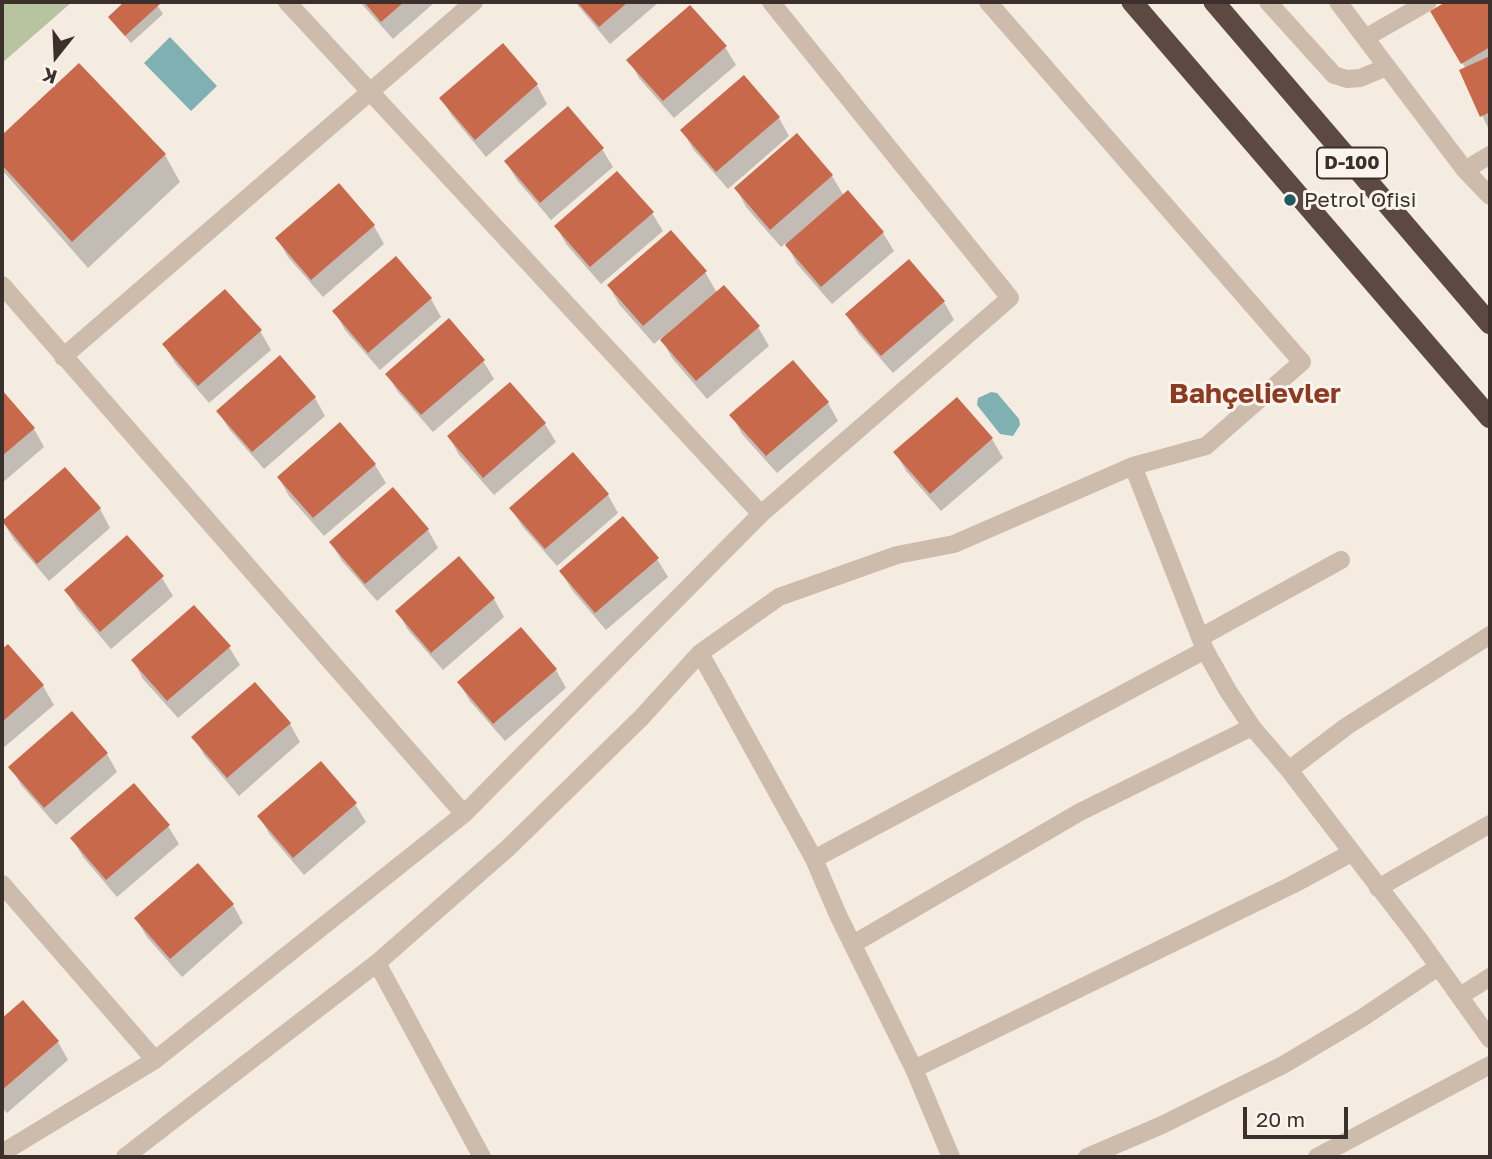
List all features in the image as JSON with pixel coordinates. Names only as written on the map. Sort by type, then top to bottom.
[{"type":"highway","name":"D-100","points":[[1132,2],[1490,418]]},
{"type":"highway","name":"D-100","points":[[1214,2],[1490,324]]},
{"type":"street","points":[[287,2],[761,514]]},
{"type":"street","points":[[63,357],[474,2]]},
{"type":"street","points":[[2,1153],[155,1060],[464,814],[761,514],[1010,298],[771,2]]},
{"type":"street","points":[[134,1155],[377,963],[508,848],[642,717],[700,653],[779,597],[897,555],[954,544],[1133,466],[1206,446],[1302,362],[988,2]]},
{"type":"street","points":[[1268,2],[1334,75],[1347,79],[1360,78],[1387,67]]},
{"type":"street","points":[[1338,2],[1465,170],[1490,195]]},
{"type":"street","points":[[1365,38],[1428,2]]},
{"type":"street","points":[[1465,170],[1490,155]]},
{"type":"street","points":[[2,285],[464,814]]},
{"type":"street","points":[[1133,466],[1203,644],[1252,727],[1289,770],[1490,1039]]},
{"type":"street","points":[[814,859],[1203,644],[1341,560]]},
{"type":"street","points":[[1289,770],[1347,726],[1490,635]]},
{"type":"street","points":[[700,653],[814,859],[914,1069],[951,1157]]},
{"type":"street","points":[[853,944],[1080,812],[1252,727]]},
{"type":"street","points":[[1378,888],[1490,824]]},
{"type":"street","points":[[914,1069],[1292,885],[1350,853]]},
{"type":"street","points":[[2,884],[155,1060]]},
{"type":"street","points":[[377,963],[482,1157]]},
{"type":"street","points":[[1087,1157],[1223,1096],[1283,1065],[1438,967]]},
{"type":"street","points":[[1460,996],[1490,977]]},
{"type":"street","points":[[1317,1157],[1490,1065]]},
{"type":"green space","points":[[2,2],[72,2],[2,63]]},
{"type":"water","points":[[170,37],[217,86],[191,111],[144,63]]},
{"type":"water","points":[[991,392],[997,393],[1019,419],[1020,425],[1013,436],[1000,434],[977,405],[978,398]]},
{"type":"building","points":[[124,2],[160,4],[125,36],[108,17]]},
{"type":"building","points":[[364,2],[404,2],[381,22]]},
{"type":"building","points":[[577,2],[628,2],[599,27]]},
{"type":"building","points":[[1446,2],[1490,2],[1490,47],[1461,64],[1430,11]]},
{"type":"building","points":[[690,5],[727,46],[663,101],[626,60]]},
{"type":"building","points":[[503,43],[538,84],[475,140],[439,98]]},
{"type":"building","points":[[1490,56],[1490,112],[1480,117],[1459,70]]},
{"type":"building","points":[[79,63],[166,154],[72,242],[2,165],[2,135]]},
{"type":"building","points":[[744,75],[780,117],[716,172],[680,130]]},
{"type":"building","points":[[568,106],[604,148],[540,203],[504,161]]},
{"type":"building","points":[[797,133],[833,175],[770,230],[734,188]]},
{"type":"building","points":[[617,171],[654,212],[590,267],[554,226]]},
{"type":"building","points":[[339,183],[375,225],[311,280],[275,238]]},
{"type":"building","points":[[848,190],[884,232],[821,287],[785,245]]},
{"type":"building","points":[[671,230],[707,271],[643,326],[607,285]]},
{"type":"building","points":[[396,256],[432,298],[368,353],[332,311]]},
{"type":"building","points":[[909,259],[945,301],[881,356],[845,314]]},
{"type":"building","points":[[724,285],[760,326],[696,381],[660,340]]},
{"type":"building","points":[[225,289],[262,330],[198,386],[162,344]]},
{"type":"building","points":[[449,318],[485,360],[421,415],[385,374]]},
{"type":"building","points":[[280,355],[316,397],[252,452],[216,411]]},
{"type":"building","points":[[793,360],[829,402],[766,456],[729,415]]},
{"type":"building","points":[[510,382],[546,423],[483,478],[447,436]]},
{"type":"building","points":[[2,390],[35,428],[2,456]]},
{"type":"building","points":[[957,397],[993,438],[930,494],[893,452]]},
{"type":"building","points":[[340,422],[376,464],[313,518],[277,477]]},
{"type":"building","points":[[573,452],[609,494],[545,549],[509,508]]},
{"type":"building","points":[[65,467],[101,508],[37,564],[2,521]]},
{"type":"building","points":[[393,487],[429,529],[365,584],[329,542]]},
{"type":"building","points":[[623,516],[659,558],[595,613],[559,571]]},
{"type":"building","points":[[127,535],[164,576],[100,632],[64,590]]},
{"type":"building","points":[[459,556],[495,598],[431,653],[395,611]]},
{"type":"building","points":[[194,605],[231,646],[167,701],[131,660]]},
{"type":"building","points":[[521,627],[557,669],[493,724],[457,682]]},
{"type":"building","points":[[8,644],[44,685],[2,722],[2,649]]},
{"type":"building","points":[[255,682],[291,723],[227,778],[191,737]]},
{"type":"building","points":[[72,711],[108,753],[44,808],[8,767]]},
{"type":"building","points":[[321,761],[357,803],[293,858],[257,816]]},
{"type":"building","points":[[134,783],[170,825],[106,880],[70,838]]},
{"type":"building","points":[[198,863],[234,904],[170,959],[134,918]]},
{"type":"building","points":[[23,1000],[59,1041],[2,1090],[2,1018]]},
{"type":"place","name":"Petrol Ofisi","points":[[1290,200]]},
{"type":"district","name":"Bahçelievler","points":[[1255,394]]}]
